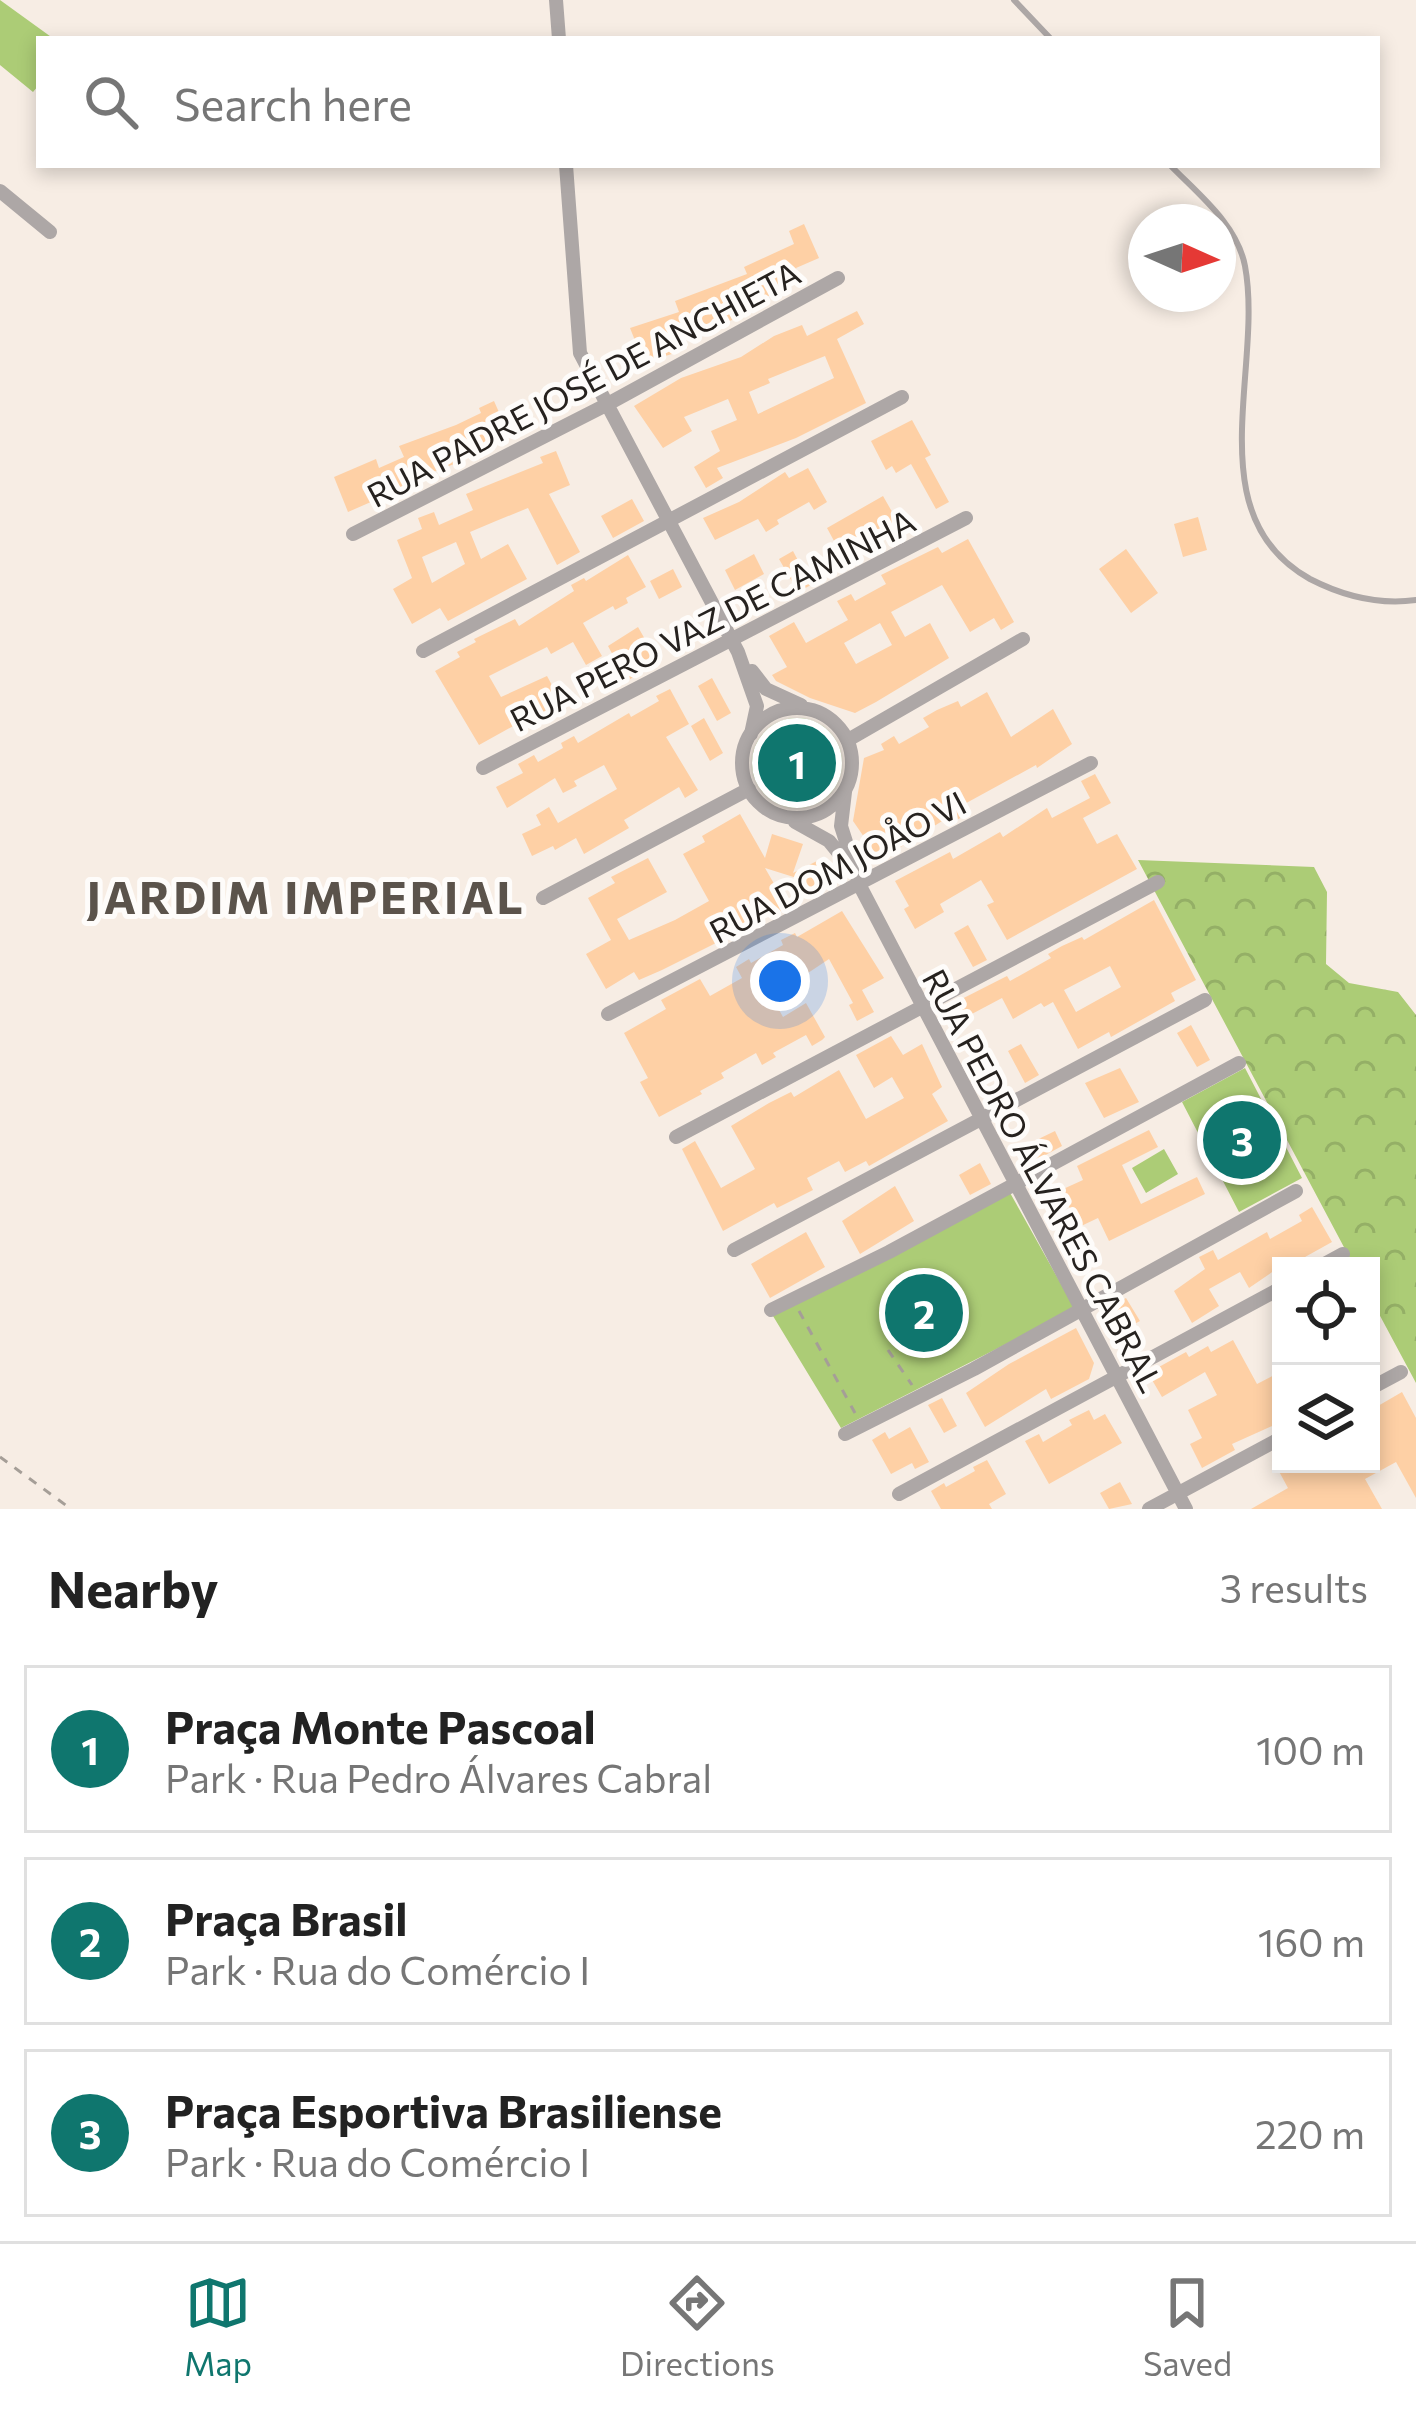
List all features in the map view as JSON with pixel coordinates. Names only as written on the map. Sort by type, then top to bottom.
[{"type":"street","points":[[556,0],[559,36]]},
{"type":"street","points":[[566,168],[576,337],[607,405],[735,646],[766,689],[832,719],[848,740],[853,767],[844,792],[818,815],[779,816],[761,805],[749,789],[742,764],[757,706],[735,646]]},
{"type":"street","points":[[0,191],[50,232]]},
{"type":"street","name":"RUA PADRE JOSÉ DE ANCHIETA","points":[[353,534],[607,405],[838,278]]},
{"type":"street","points":[[423,650],[902,398]]},
{"type":"street","name":"RUA PERO VAZ DE CAMINHA","points":[[483,769],[735,646],[966,518]]},
{"type":"street","points":[[848,740],[1023,639]]},
{"type":"street","points":[[751,734],[780,710],[815,710]]},
{"type":"street","name":"RUA DOM JOÅO VI","points":[[608,1014],[1091,763]]},
{"type":"street","points":[[543,898],[749,789]]},
{"type":"street","name":"RUA PEDRO ÁLVARES CABRAL","points":[[844,792],[841,826],[858,881],[1186,1509]]},
{"type":"street","name":"RUA PEDRO ÁLVARES CABRAL","points":[[779,816],[829,842],[858,881]]},
{"type":"street","points":[[676,1137],[1159,882]]},
{"type":"street","points":[[734,1250],[1205,1000]]},
{"type":"street","points":[[771,1310],[889,1252],[1239,1063]]},
{"type":"street","points":[[844,1434],[1296,1190]]},
{"type":"street","points":[[1338,1257],[1343,1254]]},
{"type":"street","points":[[898,1494],[1272,1293]]},
{"type":"street","points":[[1380,1383],[1401,1372]]},
{"type":"street","points":[[1149,1509],[1272,1443]]},
{"type":"lane","points":[[1014,0],[1048,36]]},
{"type":"lane","points":[[1173,168],[1228,225],[1245,264],[1244,488],[1263,537],[1300,573],[1326,587],[1368,600],[1416,600]]},
{"type":"path","points":[[792,1299],[862,1426]]},
{"type":"path","points":[[888,1350],[920,1397]]},
{"type":"path","points":[[0,1457],[70,1509]]},
{"type":"green space","points":[[0,0],[50,36],[36,36],[33,92],[0,65]]},
{"type":"green space","points":[[797,718],[828,732],[842,763],[828,794],[797,808],[766,794],[752,763],[766,732]]},
{"type":"green space","points":[[1138,860],[1314,867],[1327,892],[1326,964],[1349,983],[1398,992],[1416,1015],[1416,1383],[1380,1316],[1380,1257],[1349,1257]]},
{"type":"green space","points":[[1245,1068],[1302,1178],[1239,1212],[1182,1102]]},
{"type":"green space","points":[[1164,1149],[1178,1174],[1146,1193],[1132,1168]]},
{"type":"green space","points":[[1009,1191],[1075,1309],[841,1428],[773,1316]]},
{"type":"building","points":[[804,224],[819,258],[796,268],[801,281],[751,304],[752,313],[684,337],[688,347],[681,351],[644,363],[630,328],[679,312],[675,301],[747,274],[744,267],[794,244],[789,231]]},
{"type":"building","points":[[857,311],[864,324],[837,339],[866,403],[796,438],[717,468],[723,478],[706,488],[694,467],[720,451],[711,431],[737,420],[728,399],[684,417],[692,431],[663,448],[634,406],[681,378],[741,357],[774,336],[802,325],[807,336]],"holes":[[[825,356],[834,378],[758,414],[749,392],[770,383],[768,379]]]},
{"type":"building","points":[[494,401],[509,435],[483,446],[485,452],[410,481],[414,490],[399,498],[396,491],[348,512],[334,477],[376,459],[379,468],[404,457],[399,446],[456,425]]},
{"type":"building","points":[[912,420],[931,455],[925,458],[949,502],[936,509],[911,464],[896,473],[892,466],[886,470],[871,441]]},
{"type":"building","points":[[556,451],[570,485],[549,494],[580,552],[557,565],[528,508],[470,532],[481,559],[508,544],[527,579],[448,621],[440,608],[412,624],[393,589],[412,578],[397,540],[422,529],[418,518],[434,512],[439,525],[473,510],[466,494],[543,463],[540,457]],"holes":[[[456,542],[465,564],[432,583],[422,557]]]},
{"type":"building","points":[[808,468],[827,502],[814,510],[809,502],[766,532],[758,519],[715,540],[703,518],[739,502],[785,472],[789,478]]},
{"type":"building","points":[[883,496],[899,524],[876,536],[846,563],[827,528]]},
{"type":"building","points":[[632,499],[644,521],[613,538],[601,516]]},
{"type":"building","points":[[1198,517],[1207,550],[1183,557],[1174,524]]},
{"type":"building","points":[[968,539],[1014,622],[1001,630],[994,618],[970,632],[942,585],[891,612],[905,637],[930,623],[949,658],[876,702],[855,713],[776,681],[772,675],[787,667],[769,636],[794,622],[806,643],[848,620],[837,601],[851,594],[855,601],[886,584],[881,575],[938,547],[942,553]],"holes":[[[880,623],[892,645],[856,664],[844,643]]]},
{"type":"building","points":[[1126,549],[1158,593],[1131,613],[1099,569]]},
{"type":"building","points":[[793,551],[811,585],[798,592],[779,559]]},
{"type":"building","points":[[754,554],[764,574],[735,590],[725,570]]},
{"type":"building","points":[[628,555],[646,587],[626,598],[628,603],[583,623],[602,656],[586,665],[573,642],[551,654],[547,647],[489,676],[501,697],[547,676],[566,711],[530,726],[526,719],[479,745],[435,671],[460,657],[457,652],[474,639],[515,619],[519,626],[574,591],[571,585]]},
{"type":"building","points":[[673,569],[682,587],[659,599],[650,581]]},
{"type":"building","points":[[638,627],[658,662],[627,681],[608,646]]},
{"type":"building","points":[[712,678],[731,713],[717,721],[698,686]]},
{"type":"building","points":[[670,689],[689,724],[666,737],[698,790],[685,798],[679,787],[624,820],[629,828],[584,854],[576,838],[532,856],[522,834],[541,825],[536,815],[549,807],[558,823],[617,789],[604,765],[574,781],[577,786],[563,793],[555,778],[507,808],[496,787],[523,773],[518,764],[534,755],[538,762],[574,736],[578,743],[629,713],[631,717]]},
{"type":"building","points":[[987,692],[1011,737],[1053,709],[1072,744],[1037,768],[959,807],[964,816],[951,823],[947,818],[880,860],[853,821],[864,758],[884,750],[881,744],[894,736],[899,744],[929,727],[923,718],[937,710],[958,701],[961,707]]},
{"type":"building","points":[[704,718],[723,753],[710,761],[691,726]]},
{"type":"building","points":[[1095,774],[1111,803],[1083,818],[1097,844],[1117,834],[1137,869],[1007,940],[987,905],[994,902],[981,880],[940,904],[944,912],[915,929],[895,881],[950,852],[953,859],[1000,832],[1003,837],[1047,808],[1052,818],[1090,798],[1081,781]]},
{"type":"building","points":[[740,814],[765,858],[772,834],[803,844],[793,873],[825,857],[837,880],[809,895],[800,879],[765,868],[788,908],[774,915],[771,909],[738,927],[740,931],[662,970],[639,980],[634,972],[606,989],[586,954],[611,940],[588,898],[615,883],[611,877],[648,858],[667,892],[617,919],[629,940],[675,920],[709,901],[683,854],[705,842],[702,836]]},
{"type":"building","points":[[1154,900],[1196,980],[1171,993],[1175,1001],[1111,1037],[1109,1032],[1078,1049],[1053,1002],[1044,1007],[1041,1003],[1013,1019],[1002,998],[953,1024],[944,1008],[1007,976],[1010,981],[1051,958],[1048,954],[1062,946],[1084,940]],"holes":[[[1110,966],[1121,987],[1076,1012],[1064,990]]]},
{"type":"building","points":[[842,911],[884,978],[862,990],[874,1012],[857,1021],[849,1005],[853,1003],[829,959],[772,997],[783,1017],[806,1003],[825,1037],[822,1040],[812,1046],[806,1035],[773,1053],[776,1057],[762,1065],[756,1053],[721,1073],[724,1078],[700,1091],[702,1094],[659,1117],[640,1082],[648,1078],[624,1033],[666,1009],[661,1000],[700,979],[710,996],[742,978],[736,967]]},
{"type":"building","points":[[968,925],[987,960],[973,967],[954,933]]},
{"type":"building","points":[[1191,1025],[1210,1060],[1197,1067],[1177,1033]]},
{"type":"building","points":[[891,1036],[903,1055],[922,1044],[942,1087],[932,1094],[948,1121],[869,1166],[866,1161],[845,1172],[839,1161],[807,1178],[813,1190],[777,1208],[774,1203],[723,1231],[682,1149],[695,1141],[721,1188],[755,1169],[731,1126],[839,1070],[866,1119],[904,1098],[892,1077],[874,1088],[856,1055]]},
{"type":"building","points":[[1021,1044],[1039,1075],[1025,1083],[1008,1051]]},
{"type":"building","points":[[1120,1068],[1139,1102],[1104,1118],[1085,1083]]},
{"type":"building","points":[[1149,1130],[1158,1147],[1122,1165],[1141,1204],[1197,1177],[1205,1194],[1109,1241],[1098,1218],[1079,1227],[1061,1190],[1083,1180],[1077,1166]]},
{"type":"building","points":[[1055,1131],[1062,1146],[1027,1165],[1020,1148]]},
{"type":"building","points":[[980,1163],[991,1184],[970,1195],[959,1175]]},
{"type":"building","points":[[895,1186],[914,1221],[860,1254],[842,1221]]},
{"type":"building","points":[[1312,1207],[1332,1242],[1305,1257],[1272,1257],[1272,1272],[1249,1288],[1240,1272],[1209,1289],[1219,1306],[1192,1323],[1174,1291],[1205,1269],[1199,1257],[1213,1250],[1218,1260],[1267,1232],[1270,1239],[1302,1221],[1299,1215]]},
{"type":"building","points":[[806,1232],[825,1267],[770,1298],[751,1264]]},
{"type":"building","points":[[1126,1298],[1140,1321],[1116,1334],[1104,1310]]},
{"type":"building","points":[[1076,1328],[1094,1363],[1089,1379],[1051,1399],[1046,1389],[985,1427],[966,1393]]},
{"type":"building","points":[[1233,1340],[1257,1384],[1272,1376],[1272,1426],[1232,1444],[1235,1450],[1202,1468],[1190,1444],[1202,1438],[1188,1410],[1217,1395],[1205,1372],[1162,1397],[1148,1373],[1186,1352],[1189,1357],[1208,1346],[1211,1352]]},
{"type":"building","points":[[1402,1392],[1416,1418],[1416,1498],[1396,1462],[1380,1471],[1380,1405]]},
{"type":"building","points":[[942,1398],[957,1426],[944,1433],[928,1405]]},
{"type":"building","points":[[1089,1410],[1094,1420],[1105,1414],[1122,1443],[1049,1484],[1025,1441],[1039,1434],[1043,1442]]},
{"type":"building","points":[[910,1427],[929,1462],[915,1469],[912,1463],[891,1474],[872,1440],[885,1432],[889,1439]]},
{"type":"building","points":[[987,1460],[1006,1494],[989,1504],[992,1509],[941,1509],[931,1491],[975,1471],[973,1467]]},
{"type":"building","points":[[1280,1473],[1376,1473],[1365,1479],[1382,1509],[1251,1509],[1288,1488]]},
{"type":"building","points":[[1120,1482],[1132,1504],[1109,1509],[1100,1493]]},
{"type":"place","name":"Praça Monte Pascoal","points":[[797,763]]},
{"type":"place","name":"Praça Esportiva Brasiliense","points":[[1242,1140]]},
{"type":"place","name":"Praça Brasil","points":[[924,1313]]},
{"type":"district","name":"JARDIM IMPERIAL","points":[[306,895]]}]
